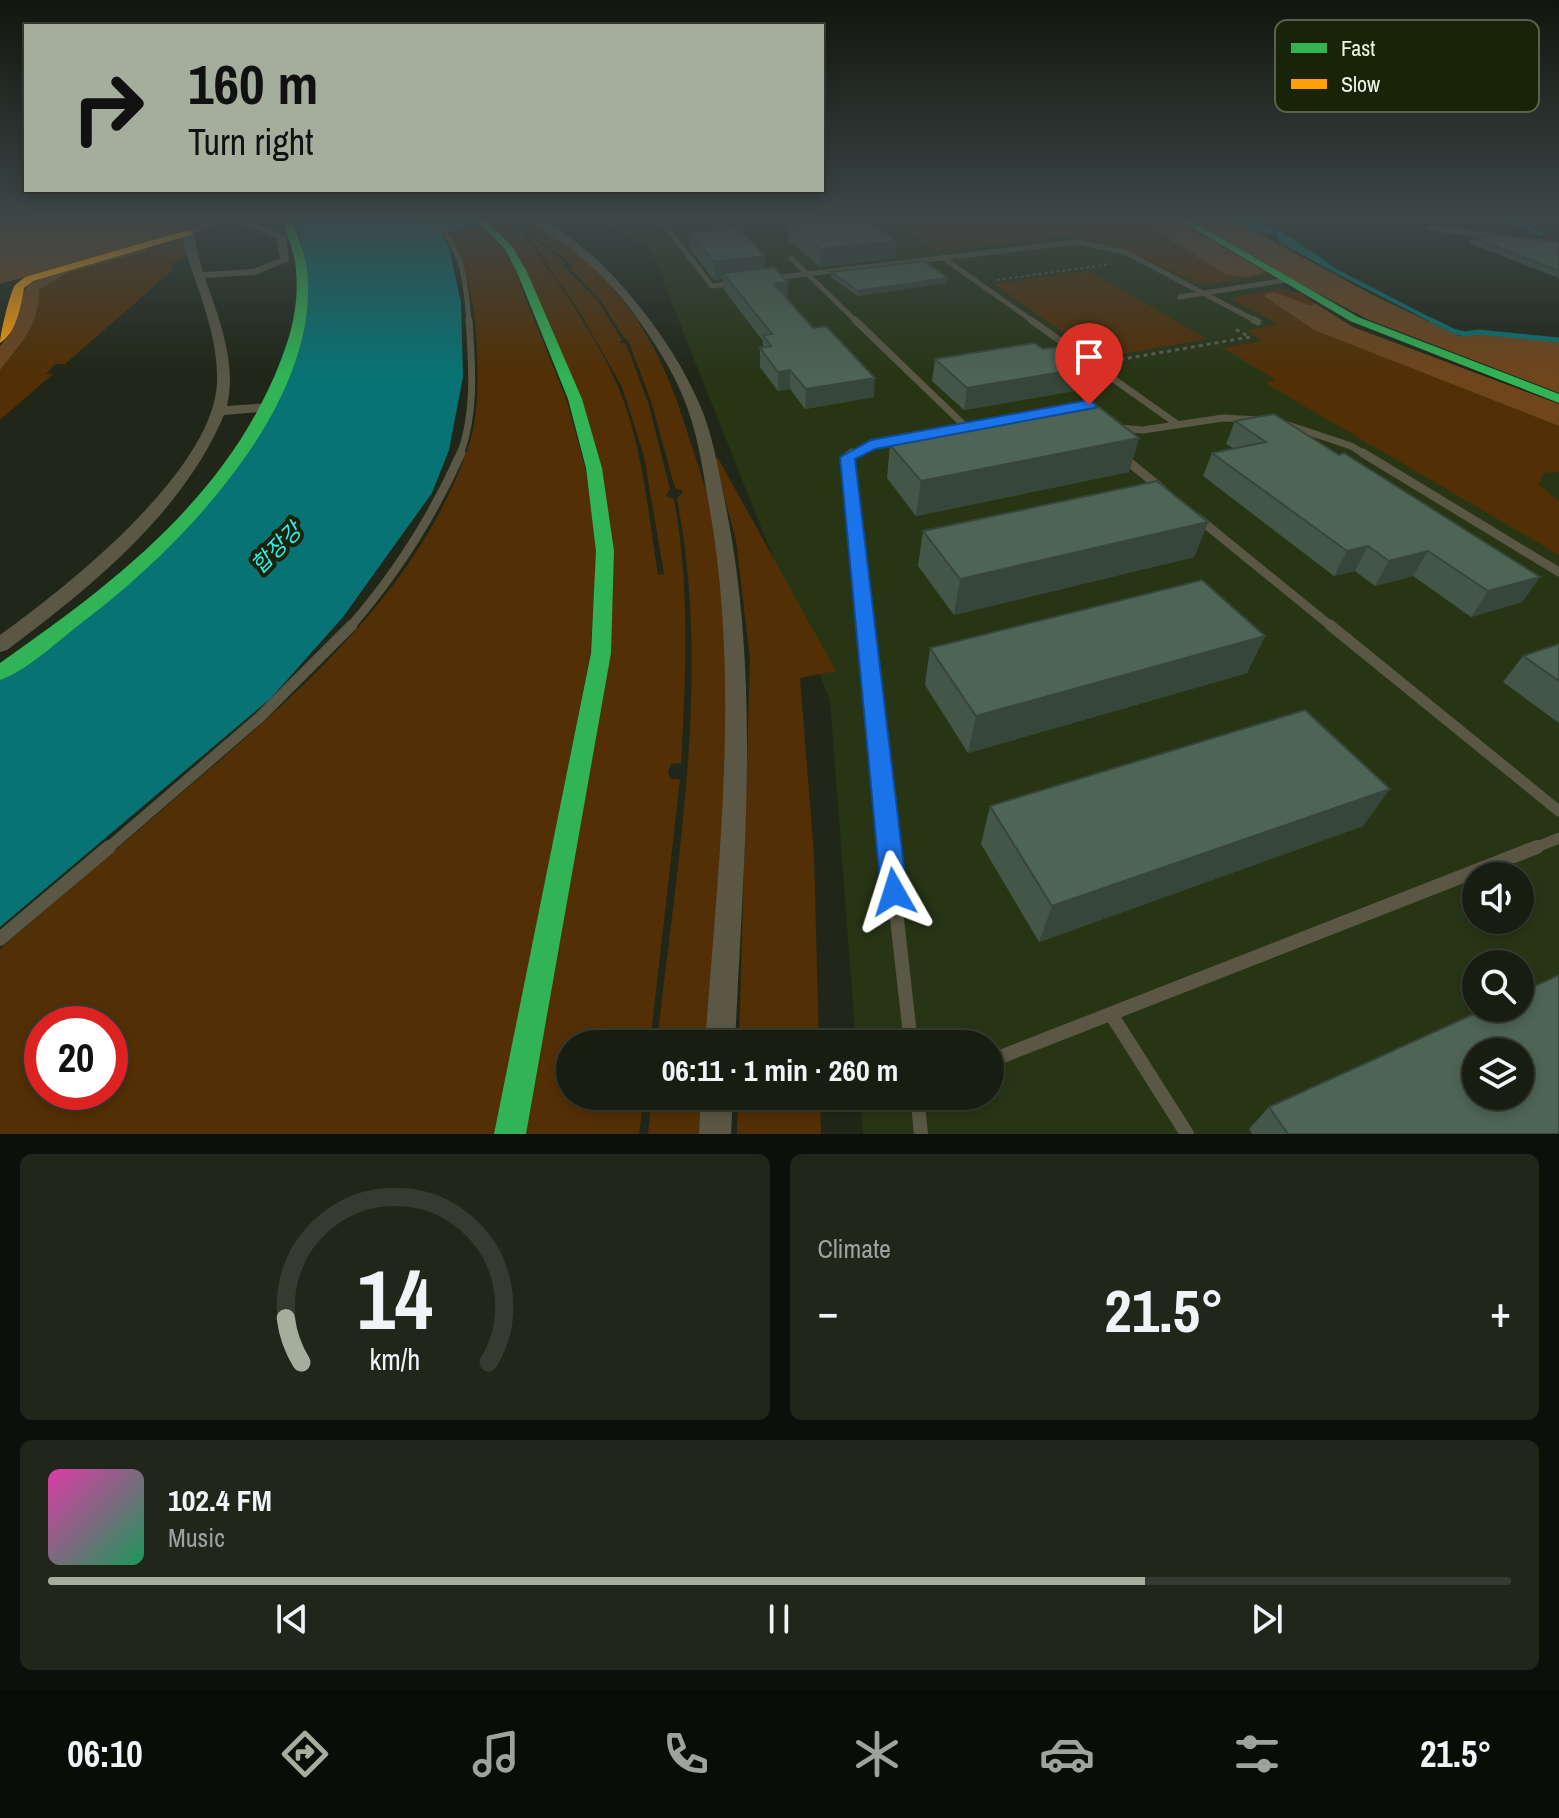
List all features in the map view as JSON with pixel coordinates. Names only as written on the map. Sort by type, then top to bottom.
[{"type":"street","points":[[0,339],[14,312],[19,287],[29,279],[57,271]]},
{"type":"street","points":[[0,645],[60,601],[108,560],[151,516],[179,480],[219,411],[223,370],[196,271]]},
{"type":"street","points":[[197,275],[256,271]]},
{"type":"street","points":[[0,673],[100,598],[171,538],[217,484],[269,407],[299,322],[293,271]]},
{"type":"street","points":[[510,1134],[601,653],[605,551],[594,468],[575,399],[521,271]]},
{"type":"street","points":[[601,271],[635,307],[693,404],[723,526],[738,683],[721,1030]]},
{"type":"street","points":[[1270,271],[1354,319],[1559,399]]},
{"type":"street","points":[[219,411],[269,407]]},
{"type":"street","points":[[715,1134],[716,1110]]},
{"type":"lane","points":[[0,939],[292,688],[357,621],[394,573],[435,509],[462,451],[472,384],[469,316],[461,271]]},
{"type":"lane","points":[[700,271],[712,286],[744,282]]},
{"type":"lane","points":[[805,271],[966,427]]},
{"type":"lane","points":[[760,280],[832,271]]},
{"type":"lane","points":[[962,271],[1177,424]]},
{"type":"lane","points":[[1160,271],[1258,322]]},
{"type":"lane","points":[[1180,297],[1286,280]]},
{"type":"lane","points":[[909,1030],[847,457],[871,445],[1089,405],[1120,428],[1128,430],[1205,419],[1245,418],[1276,422],[1331,437],[1559,572]]},
{"type":"lane","points":[[1064,409],[1076,418]]},
{"type":"lane","points":[[1128,430],[1112,442],[1171,496]]},
{"type":"lane","points":[[1183,506],[1559,811]]},
{"type":"lane","points":[[1004,1056],[1559,838]]},
{"type":"lane","points":[[1111,1014],[1187,1134]]},
{"type":"lane","points":[[918,1110],[921,1134]]},
{"type":"path","points":[[979,283],[1066,271]]},
{"type":"path","points":[[1094,364],[1250,337],[1235,329]]},
{"type":"shaded area","points":[[0,271],[47,271],[0,284]]},
{"type":"shaded area","points":[[74,271],[39,290],[32,324],[0,370],[0,346],[10,334],[24,290],[30,282]]},
{"type":"shaded area","points":[[172,271],[65,364],[55,364],[46,374],[53,374],[0,420],[0,370],[22,343],[39,290],[67,273]]},
{"type":"shaded area","points":[[464,271],[514,271],[567,401],[586,471],[597,554],[590,656],[495,1134],[0,1134],[0,949],[268,718],[348,639],[385,596],[417,551],[445,502],[471,439],[478,375],[472,304]]},
{"type":"shaded area","points":[[515,271],[549,271],[598,347],[619,389],[634,434],[644,480],[658,575],[664,574],[644,456],[622,387],[582,316],[552,271],[569,271],[598,301],[622,340],[619,342],[626,344],[648,402],[670,489],[666,496],[674,499],[685,598],[681,763],[671,764],[668,772],[671,779],[680,779],[652,1030],[556,1030],[556,1110],[642,1110],[639,1134],[523,1134],[607,652],[579,397]]},
{"type":"shaded area","points":[[573,271],[596,271],[629,308],[654,348],[673,392],[714,519],[723,577],[727,671],[719,881],[709,1030],[659,1030],[687,772],[691,634],[687,566],[677,499],[683,491],[675,488],[651,401],[628,340],[601,301]]},
{"type":"shaded area","points":[[659,271],[1261,271],[1343,327],[1559,414],[1559,1134],[863,1134],[861,1110],[1004,1110],[1004,1030],[855,1030],[830,700]]},
{"type":"shaded area","points":[[1089,271],[1207,339],[1099,358],[994,284]]},
{"type":"shaded area","points":[[1171,271],[1258,271],[1269,275],[1202,285]]},
{"type":"shaded area","points":[[1220,271],[1266,272],[1244,277]]},
{"type":"shaded area","points":[[1278,271],[1328,271],[1459,336],[1482,334],[1559,341],[1559,393],[1367,319]]},
{"type":"shaded area","points":[[1280,289],[1300,293],[1316,304],[1266,297],[1314,330],[1559,426],[1559,472],[1543,473],[1539,485],[1559,501],[1559,555],[1265,383],[1276,380],[1223,348],[1263,341],[1246,331],[1278,324],[1233,299]]},
{"type":"shaded area","points":[[1273,292],[1309,305],[1316,304],[1353,327],[1559,404],[1559,426],[1314,330],[1265,297],[1265,294]]},
{"type":"shaded area","points":[[718,458],[836,671],[800,678],[814,855],[819,1030],[739,1030],[750,659],[736,540],[714,459]]},
{"type":"shaded area","points":[[651,1110],[704,1110],[703,1134],[648,1134]]},
{"type":"shaded area","points":[[738,1110],[820,1110],[821,1134],[737,1134]]},
{"type":"water","name":"합장강","points":[[303,271],[454,271],[461,302],[463,377],[449,450],[432,493],[343,617],[271,698],[0,927],[0,677],[105,599],[251,440],[305,294]]},
{"type":"building","points":[[778,271],[788,282],[774,284],[813,328],[826,326],[875,378],[806,389],[790,370],[778,372],[760,348],[771,346],[763,335],[772,334],[723,273]]},
{"type":"building","points":[[938,271],[948,278],[858,291],[831,272]]},
{"type":"building","points":[[1034,343],[1043,349],[1068,345],[1097,366],[967,388],[935,359]]},
{"type":"building","points":[[1099,407],[1139,438],[921,481],[890,445]]},
{"type":"building","points":[[1274,414],[1339,455],[1344,453],[1540,577],[1488,591],[1428,551],[1389,561],[1368,546],[1347,551],[1212,453],[1266,442],[1235,421]]},
{"type":"building","points":[[1157,481],[1208,522],[960,579],[923,531]]},
{"type":"building","points":[[1202,580],[1265,636],[976,716],[930,648]]},
{"type":"building","points":[[1559,644],[1559,681],[1523,656]]},
{"type":"building","points":[[1305,710],[1390,789],[1052,906],[990,806]]},
{"type":"building","points":[[1559,975],[1559,1134],[1288,1134],[1269,1107],[1462,1019],[1462,1022],[1534,1022],[1534,987]]},
{"type":"waterway","points":[[1338,272],[1435,322]]},
{"type":"waterway","points":[[1431,320],[1435,322]]},
{"type":"waterway","points":[[1435,322],[1465,334],[1478,332],[1559,340]]},
{"type":"traffic: fast","points":[[0,673],[128,576],[203,502],[236,460],[264,415],[286,366],[298,327],[302,271]]},
{"type":"traffic: fast","points":[[510,1134],[601,653],[605,551],[594,468],[575,399],[521,271]]},
{"type":"traffic: fast","points":[[1271,271],[1354,319],[1559,399]]},
{"type":"traffic: slow","points":[[0,339],[14,312],[19,287],[29,279],[57,271]]},
{"type":"route","points":[[894,892],[847,457],[871,445],[1089,405]]}]
